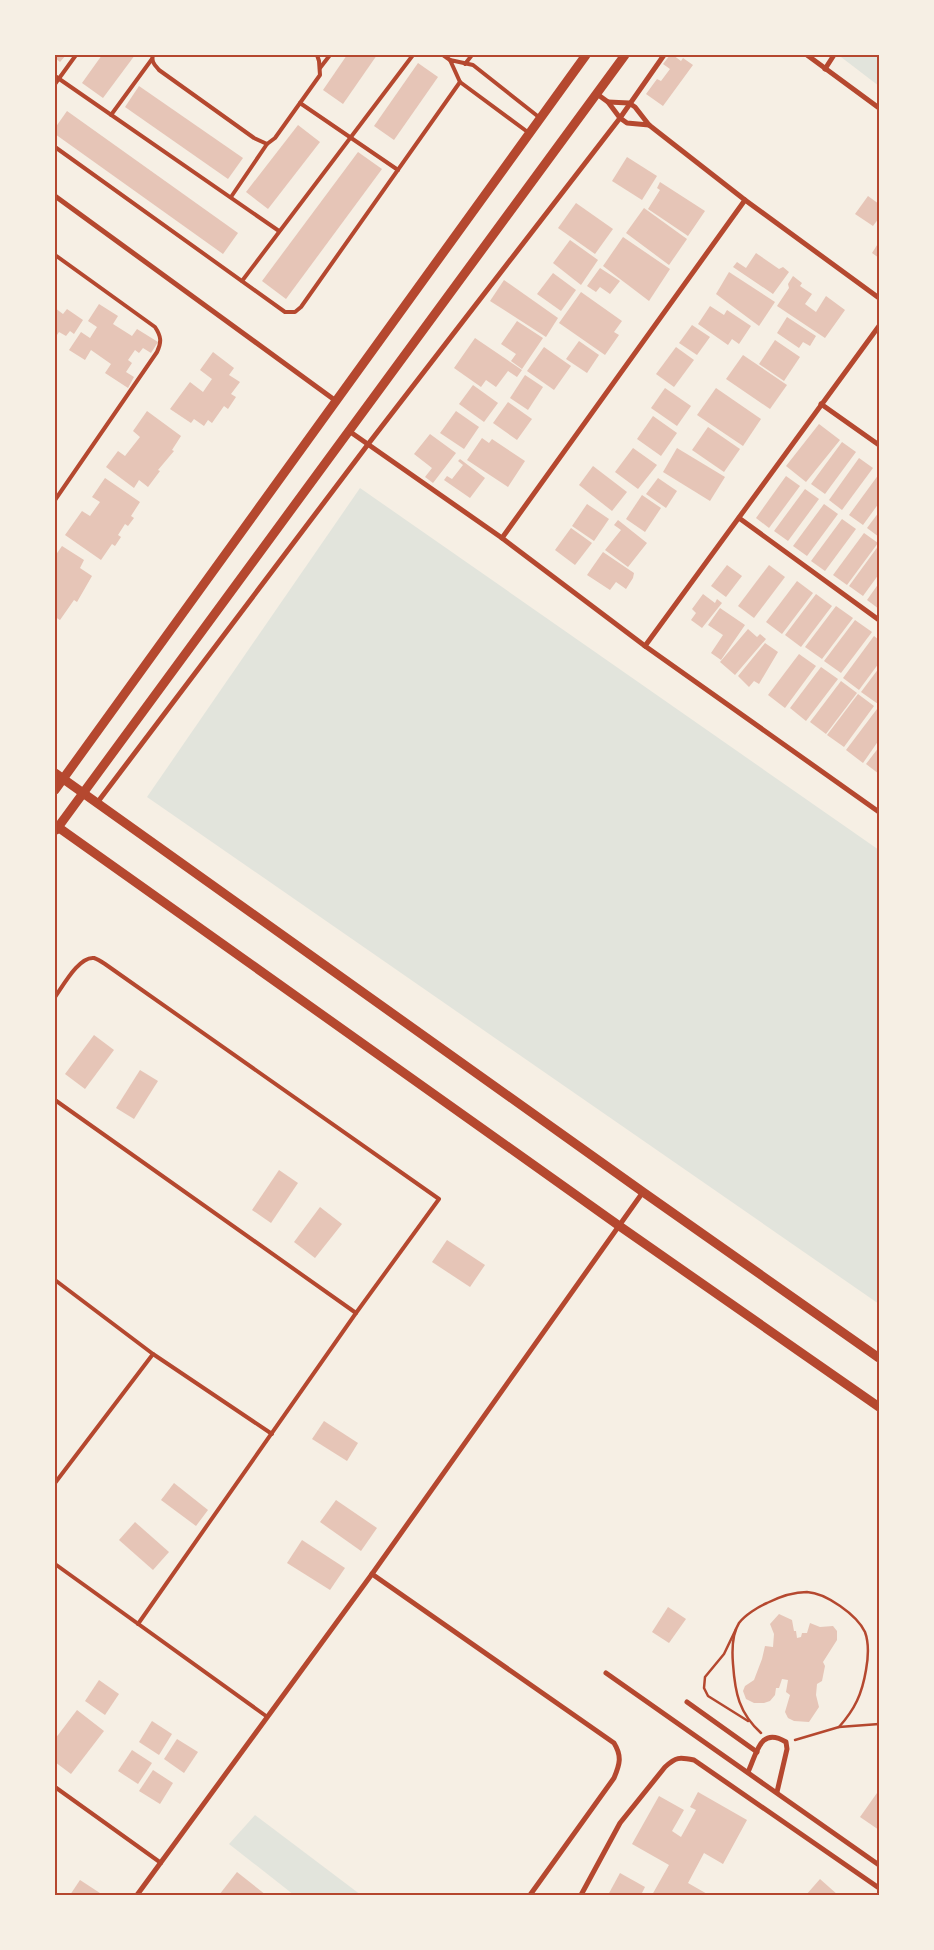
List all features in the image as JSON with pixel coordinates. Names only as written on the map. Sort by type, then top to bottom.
[{"type":"street","points":[[55,790],[586,55]]},
{"type":"street","points":[[625,55],[56,828],[879,1407]]},
{"type":"street","points":[[97,802],[369,443],[620,118],[664,55]]},
{"type":"street","points":[[806,55],[879,108]]},
{"type":"street","points":[[825,68],[834,55]]},
{"type":"street","points":[[597,94],[608,102],[620,118],[627,123],[649,126]]},
{"type":"street","points":[[608,102],[630,103],[649,126],[745,200],[879,298]]},
{"type":"street","points":[[55,196],[336,401]]},
{"type":"street","points":[[502,538],[745,200]]},
{"type":"street","points":[[645,646],[879,326]]},
{"type":"street","points":[[822,404],[879,445]]},
{"type":"street","points":[[350,431],[502,538],[645,646],[879,812]]},
{"type":"street","points":[[738,518],[879,620]]},
{"type":"street","points":[[55,773],[879,1358]]},
{"type":"street","points":[[137,1895],[266,1716],[372,1574],[643,1192]]},
{"type":"street","points":[[372,1574],[614,1743],[620,1752],[619,1765],[614,1778],[530,1895]]},
{"type":"street","points":[[606,1673],[879,1865]]},
{"type":"street","points":[[687,1702],[757,1752]]},
{"type":"street","points":[[748,1772],[766,1737],[771,1736],[786,1742],[788,1748],[777,1792]]},
{"type":"street","points":[[581,1895],[620,1823],[665,1767],[673,1760],[681,1757],[694,1760],[879,1888]]},
{"type":"lane","points":[[55,84],[57,77],[76,55]]},
{"type":"lane","points":[[231,197],[267,144],[275,138],[320,75],[317,55]]},
{"type":"lane","points":[[320,68],[330,55]]},
{"type":"lane","points":[[242,281],[413,55]]},
{"type":"lane","points":[[443,55],[450,60],[473,66],[540,118]]},
{"type":"lane","points":[[466,64],[472,55]]},
{"type":"lane","points":[[111,115],[153,57],[159,70],[254,138],[267,144]]},
{"type":"lane","points":[[450,60],[460,82],[529,133]]},
{"type":"lane","points":[[57,77],[279,232]]},
{"type":"lane","points":[[55,147],[285,312],[295,312],[301,307],[460,82]]},
{"type":"lane","points":[[300,103],[398,170]]},
{"type":"lane","points":[[55,255],[155,327],[160,335],[161,344],[55,500]]},
{"type":"lane","points":[[55,997],[76,967],[85,960],[94,958],[439,1199],[356,1313],[138,1624]]},
{"type":"lane","points":[[55,1100],[356,1313]]},
{"type":"lane","points":[[55,1280],[154,1354],[272,1434]]},
{"type":"lane","points":[[55,1483],[154,1354]]},
{"type":"lane","points":[[55,1564],[266,1716]]},
{"type":"lane","points":[[55,1788],[161,1863]]},
{"type":"path","points":[[766,1737],[748,1721],[708,1696],[704,1688],[706,1677],[724,1654],[739,1623],[758,1607],[779,1596],[808,1592],[829,1599],[851,1614],[865,1633],[868,1659],[864,1686],[853,1712],[839,1727]]},
{"type":"path","points":[[739,1623],[732,1647],[734,1681],[740,1707],[748,1721]]},
{"type":"path","points":[[786,1742],[839,1727],[879,1724]]},
{"type":"shaded area","points":[[843,55],[879,55],[879,86],[841,57]]},
{"type":"shaded area","points":[[360,488],[879,850],[879,1304],[147,797]]},
{"type":"shaded area","points":[[255,1815],[361,1895],[294,1895],[229,1844]]},
{"type":"building","points":[[55,55],[66,55],[60,62],[55,58]]},
{"type":"building","points":[[102,55],[135,55],[103,98],[82,83]]},
{"type":"building","points":[[347,55],[377,55],[343,104],[323,90]]},
{"type":"building","points":[[670,55],[681,61],[683,58],[693,65],[663,106],[646,94],[657,79],[661,81],[670,69],[663,64]]},
{"type":"building","points":[[418,63],[438,77],[394,140],[374,126]]},
{"type":"building","points":[[139,86],[243,158],[228,179],[125,107]]},
{"type":"building","points":[[67,111],[238,233],[223,254],[55,134],[55,128]]},
{"type":"building","points":[[298,125],[320,142],[268,209],[246,192]]},
{"type":"building","points":[[358,152],[382,169],[286,299],[262,281]]},
{"type":"building","points":[[627,157],[657,176],[642,200],[612,181]]},
{"type":"building","points":[[660,182],[705,211],[688,236],[648,209],[660,190],[657,188]]},
{"type":"building","points":[[868,196],[879,204],[879,218],[873,226],[855,214]]},
{"type":"building","points":[[576,203],[613,229],[595,254],[558,228]]},
{"type":"building","points":[[644,208],[687,239],[669,265],[626,233]]},
{"type":"building","points":[[623,237],[670,269],[649,301],[603,266]]},
{"type":"building","points":[[570,240],[598,260],[581,285],[553,263]]},
{"type":"building","points":[[879,242],[879,258],[872,253]]},
{"type":"building","points":[[756,253],[779,269],[783,267],[789,272],[773,294],[733,267],[737,262],[746,268]]},
{"type":"building","points":[[600,268],[620,281],[610,294],[600,287],[596,292],[587,286]]},
{"type":"building","points":[[729,272],[775,302],[759,326],[716,294]]},
{"type":"building","points":[[553,273],[576,290],[561,311],[537,294]]},
{"type":"building","points":[[793,276],[802,283],[800,286],[812,294],[805,304],[816,312],[826,296],[845,310],[825,338],[777,306],[789,288],[788,284]]},
{"type":"building","points":[[504,280],[558,318],[546,337],[490,301]]},
{"type":"building","points":[[581,292],[622,321],[614,332],[619,335],[605,355],[559,323]]},
{"type":"building","points":[[99,304],[118,316],[113,324],[132,336],[137,329],[158,342],[151,353],[143,348],[139,353],[135,350],[128,360],[132,363],[126,372],[134,377],[128,388],[105,373],[111,364],[91,350],[85,360],[69,350],[81,332],[90,338],[97,327],[88,321]]},
{"type":"building","points":[[710,306],[724,315],[727,310],[751,326],[739,344],[732,339],[728,345],[698,324]]},
{"type":"building","points":[[55,308],[63,314],[67,309],[83,320],[74,334],[70,331],[66,336],[59,332],[55,338]]},
{"type":"building","points":[[787,317],[816,336],[810,346],[803,342],[799,348],[777,333]]},
{"type":"building","points":[[517,321],[543,338],[522,369],[511,361],[516,354],[501,344]]},
{"type":"building","points":[[692,325],[710,337],[697,355],[679,343]]},
{"type":"building","points":[[475,338],[522,370],[517,377],[508,371],[496,387],[486,380],[481,387],[454,368]]},
{"type":"building","points":[[775,340],[800,357],[784,381],[759,364]]},
{"type":"building","points":[[579,341],[599,355],[587,373],[566,359]]},
{"type":"building","points":[[544,347],[571,366],[554,390],[527,371]]},
{"type":"building","points":[[676,347],[694,360],[674,387],[656,374]]},
{"type":"building","points":[[213,352],[234,368],[229,375],[240,382],[231,394],[236,397],[228,409],[224,406],[212,423],[208,420],[204,426],[194,419],[191,423],[170,409],[190,382],[203,392],[212,379],[200,370]]},
{"type":"building","points":[[743,355],[787,385],[770,409],[726,379]]},
{"type":"building","points":[[525,375],[543,387],[528,410],[510,398]]},
{"type":"building","points":[[473,385],[498,403],[484,422],[459,404]]},
{"type":"building","points":[[665,388],[691,406],[677,426],[651,408]]},
{"type":"building","points":[[716,388],[761,419],[743,446],[697,415]]},
{"type":"building","points":[[508,402],[532,419],[517,440],[493,423]]},
{"type":"building","points":[[147,411],[181,436],[172,450],[174,451],[158,470],[160,471],[148,487],[139,480],[134,488],[106,467],[118,451],[125,456],[140,437],[133,431]]},
{"type":"building","points":[[456,411],[479,427],[464,449],[440,433]]},
{"type":"building","points":[[653,416],[677,433],[661,456],[637,439]]},
{"type":"building","points":[[819,424],[840,440],[806,482],[786,466]]},
{"type":"building","points":[[708,427],[740,449],[724,472],[692,450]]},
{"type":"building","points":[[430,434],[456,453],[433,483],[425,477],[432,468],[414,454]]},
{"type":"building","points":[[482,438],[489,443],[492,439],[525,461],[508,487],[467,460]]},
{"type":"building","points":[[842,442],[856,452],[825,494],[811,484]]},
{"type":"building","points":[[633,448],[657,465],[638,489],[615,472]]},
{"type":"building","points":[[677,448],[725,477],[710,501],[663,472]]},
{"type":"building","points":[[859,458],[873,468],[842,510],[829,500]]},
{"type":"building","points":[[460,459],[485,478],[470,498],[444,480],[447,476],[452,479],[463,465],[458,461]]},
{"type":"building","points":[[593,466],[627,492],[612,511],[579,485]]},
{"type":"building","points":[[879,474],[879,503],[863,525],[849,515]]},
{"type":"building","points":[[786,476],[800,486],[769,528],[756,518]]},
{"type":"building","points":[[105,478],[140,502],[131,516],[134,518],[128,526],[125,524],[118,535],[121,537],[115,546],[112,544],[101,560],[65,535],[82,511],[90,516],[100,502],[92,497]]},
{"type":"building","points":[[658,478],[677,491],[666,508],[646,494]]},
{"type":"building","points":[[805,489],[819,499],[788,541],[774,531]]},
{"type":"building","points":[[642,495],[661,508],[645,532],[626,519]]},
{"type":"building","points":[[587,504],[609,519],[594,541],[572,526]]},
{"type":"building","points":[[824,504],[838,514],[807,556],[793,546]]},
{"type":"building","points":[[879,512],[879,537],[867,528]]},
{"type":"building","points":[[842,519],[856,529],[825,571],[811,561]]},
{"type":"building","points":[[618,520],[647,543],[628,567],[605,550],[621,530],[614,525]]},
{"type":"building","points":[[571,528],[592,543],[575,565],[555,550]]},
{"type":"building","points":[[864,533],[878,543],[847,585],[833,575]]},
{"type":"building","points":[[879,545],[879,574],[863,596],[849,586]]},
{"type":"building","points":[[62,546],[84,560],[80,568],[92,576],[77,602],[74,600],[60,620],[55,617],[55,556]]},
{"type":"building","points":[[603,552],[634,573],[626,589],[616,582],[610,590],[587,575]]},
{"type":"building","points":[[727,565],[742,576],[726,597],[711,586]]},
{"type":"building","points":[[769,565],[785,577],[754,618],[738,606]]},
{"type":"building","points":[[797,581],[813,593],[782,634],[766,622]]},
{"type":"building","points":[[879,583],[879,609],[867,600]]},
{"type":"building","points":[[703,594],[715,603],[717,599],[722,603],[702,628],[691,620],[696,613],[692,609]]},
{"type":"building","points":[[816,594],[832,606],[801,647],[785,635]]},
{"type":"building","points":[[836,606],[853,618],[822,659],[805,647]]},
{"type":"building","points":[[720,608],[745,625],[721,660],[711,653],[723,635],[708,625]]},
{"type":"building","points":[[855,620],[872,632],[841,673],[824,661]]},
{"type":"building","points":[[748,629],[757,637],[760,634],[766,639],[735,675],[720,662]]},
{"type":"building","points":[[874,636],[879,640],[879,663],[859,690],[843,678]]},
{"type":"building","points":[[765,643],[778,652],[759,684],[754,681],[749,687],[738,676]]},
{"type":"building","points":[[799,654],[816,666],[785,708],[768,695]]},
{"type":"building","points":[[821,667],[838,679],[806,721],[790,708]]},
{"type":"building","points":[[879,668],[879,702],[878,704],[861,692]]},
{"type":"building","points":[[841,681],[857,693],[826,734],[810,722]]},
{"type":"building","points":[[858,694],[874,706],[844,747],[827,735]]},
{"type":"building","points":[[877,709],[879,710],[879,740],[863,763],[846,750]]},
{"type":"building","points":[[879,747],[879,774],[866,764]]},
{"type":"building","points":[[94,1035],[114,1050],[85,1089],[65,1074]]},
{"type":"building","points":[[140,1070],[158,1081],[134,1119],[116,1108]]},
{"type":"building","points":[[279,1170],[298,1183],[271,1223],[252,1210]]},
{"type":"building","points":[[320,1207],[342,1224],[315,1258],[294,1242]]},
{"type":"building","points":[[447,1240],[485,1265],[470,1287],[432,1262]]},
{"type":"building","points":[[324,1421],[358,1443],[347,1461],[312,1439]]},
{"type":"building","points":[[174,1483],[208,1510],[196,1526],[161,1500]]},
{"type":"building","points":[[336,1500],[377,1528],[361,1551],[320,1522]]},
{"type":"building","points":[[135,1522],[169,1552],[153,1570],[119,1540]]},
{"type":"building","points":[[302,1540],[345,1568],[330,1590],[287,1563]]},
{"type":"building","points":[[668,1607],[686,1619],[669,1643],[652,1632]]},
{"type":"building","points":[[779,1614],[792,1620],[797,1638],[801,1637],[802,1633],[807,1633],[810,1623],[820,1627],[833,1626],[837,1631],[837,1640],[823,1662],[825,1666],[822,1681],[817,1684],[816,1695],[819,1707],[809,1722],[794,1721],[788,1718],[785,1712],[790,1695],[786,1692],[788,1680],[782,1679],[779,1688],[776,1688],[775,1695],[770,1701],[764,1703],[754,1703],[746,1699],[743,1691],[745,1686],[754,1680],[765,1646],[773,1647],[774,1634],[770,1624]]},
{"type":"building","points":[[99,1680],[119,1694],[105,1715],[85,1701]]},
{"type":"building","points":[[77,1710],[104,1731],[71,1774],[55,1762],[55,1739]]},
{"type":"building","points":[[152,1721],[172,1734],[159,1755],[139,1742]]},
{"type":"building","points":[[177,1739],[198,1752],[184,1773],[164,1759]]},
{"type":"building","points":[[132,1750],[152,1763],[138,1784],[118,1771]]},
{"type":"building","points":[[153,1770],[173,1783],[160,1804],[139,1791]]},
{"type":"building","points":[[698,1792],[747,1820],[723,1864],[704,1853],[688,1883],[709,1895],[652,1895],[669,1865],[632,1844],[659,1796],[684,1810],[672,1831],[681,1837],[696,1810],[690,1807]]},
{"type":"building","points":[[877,1793],[879,1794],[879,1830],[860,1817]]},
{"type":"building","points":[[237,1872],[266,1895],[219,1895]]},
{"type":"building","points":[[620,1873],[645,1887],[641,1895],[608,1895]]},
{"type":"building","points":[[820,1879],[838,1895],[806,1895]]},
{"type":"building","points":[[80,1880],[103,1895],[70,1895]]}]
